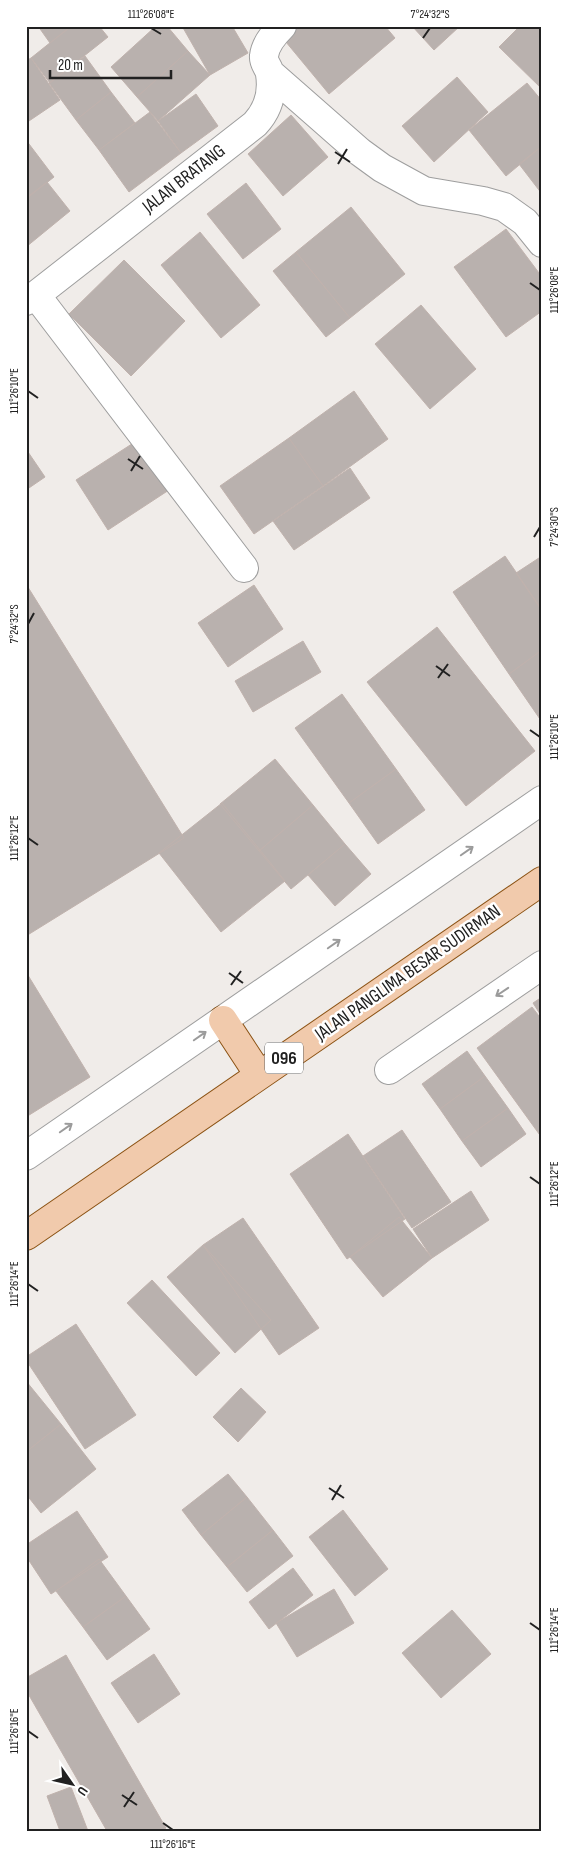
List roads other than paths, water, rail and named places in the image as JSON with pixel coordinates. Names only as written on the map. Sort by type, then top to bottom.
[{"type":"main road","name":"JALAN PANGLIMA BESAR SUDIRMAN","points":[[26,1236],[542,881]]},
{"type":"main road","points":[[223,1020],[259,1075]]},
{"type":"street","name":"JALAN BRATANG","points":[[31,298],[263,116],[270,104],[270,73],[263,58],[266,48],[282,26]]},
{"type":"street","points":[[270,73],[360,152],[382,168],[424,190],[483,201],[504,207],[525,222],[542,243]]},
{"type":"street","points":[[31,298],[244,568]]},
{"type":"street","points":[[26,1156],[542,800]]},
{"type":"street","points":[[389,1070],[542,965]]}]
